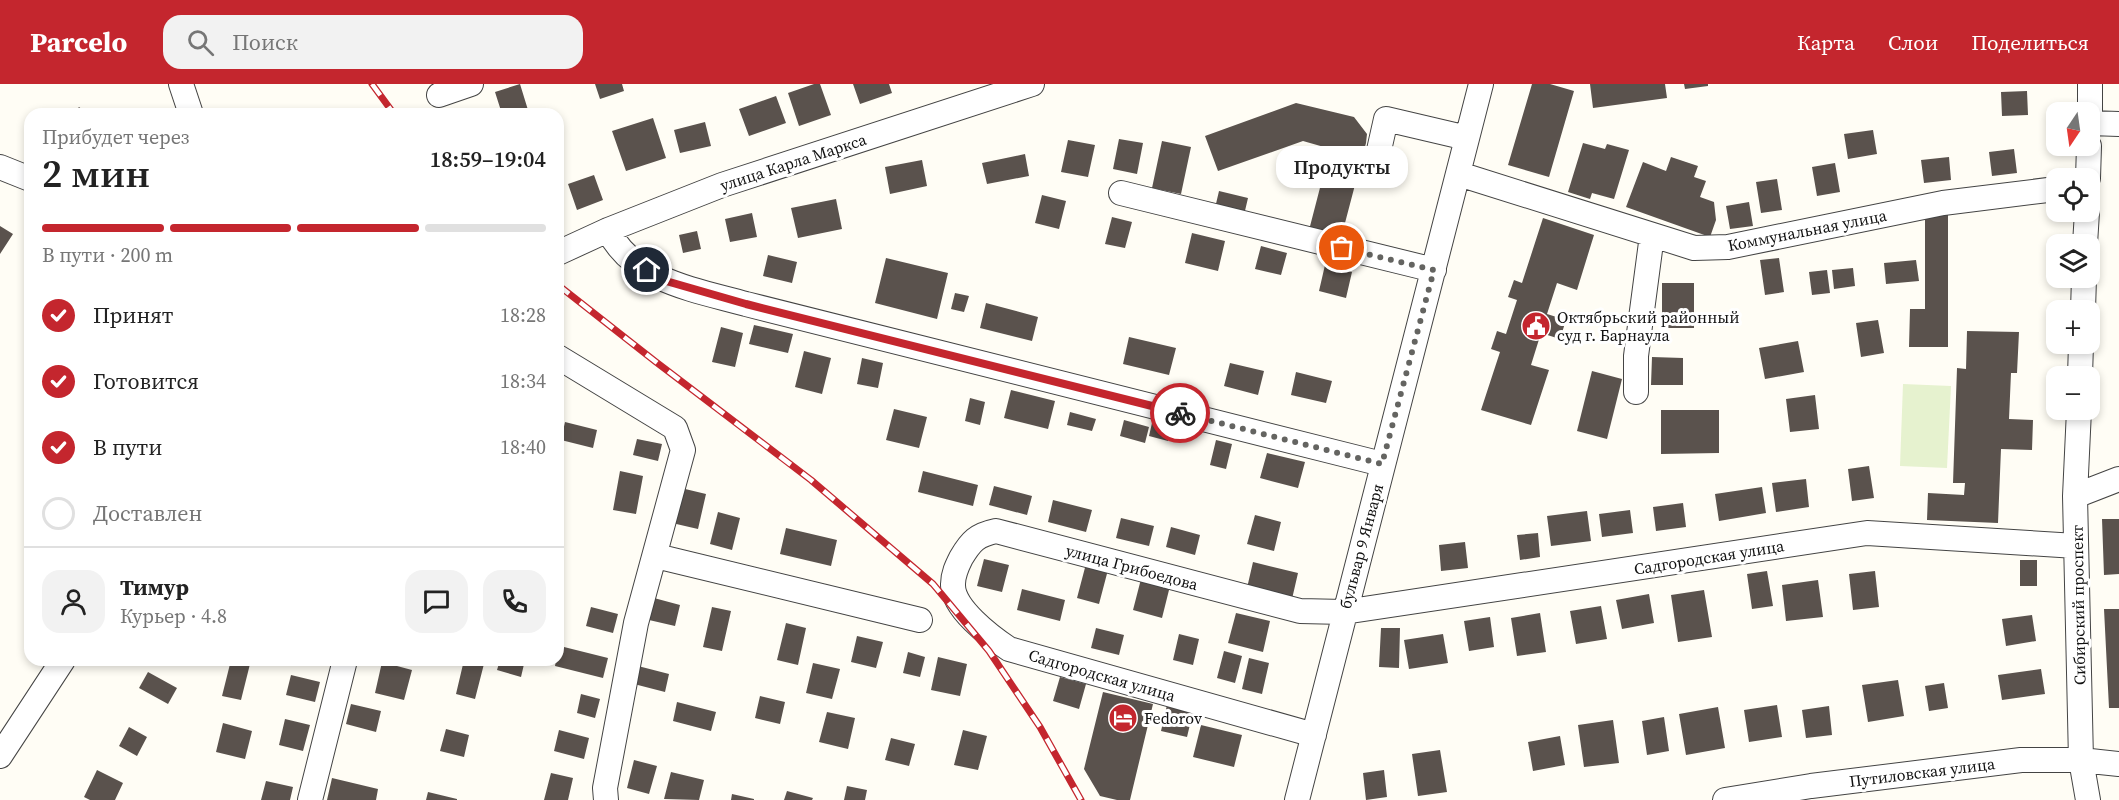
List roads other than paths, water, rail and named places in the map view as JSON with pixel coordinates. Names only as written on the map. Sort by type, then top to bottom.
[{"type":"street","points":[[181,84],[189,108]]},
{"type":"street","points":[[439,98],[471,84]]},
{"type":"street","name":"улица Карла Маркса","points":[[564,250],[722,185],[1032,84]]},
{"type":"street","name":"бульвар 9 Января","points":[[1297,800],[1481,84]]},
{"type":"street","points":[[2090,84],[2090,102]]},
{"type":"street","points":[[1375,168],[1386,119],[1467,138]]},
{"type":"street","points":[[2100,123],[2119,124]]},
{"type":"street","points":[[0,167],[24,177]]},
{"type":"street","name":"Коммунальная улица","points":[[1459,174],[1694,248],[1728,247],[1943,203],[2046,190]]},
{"type":"street","points":[[1121,194],[1434,270]]},
{"type":"street","points":[[609,230],[614,241],[629,259],[666,281],[757,307],[1382,464]]},
{"type":"street","points":[[1636,392],[1636,356],[1652,235]]},
{"type":"street","points":[[564,361],[675,428],[683,450],[636,623],[605,788],[606,800]]},
{"type":"street","name":"Сибирский проспект","points":[[2079,420],[2075,496],[2081,760],[2088,800]]},
{"type":"street","points":[[2075,496],[2119,479]]},
{"type":"street","name":"улица Грибоедова","points":[[952,586],[956,568],[967,547],[980,534],[996,531],[1300,611],[1344,612]]},
{"type":"street","name":"Садгородская улица","points":[[1344,612],[1867,533],[2076,546]]},
{"type":"street","points":[[656,556],[920,620]]},
{"type":"street","name":"Садгородская улица","points":[[952,586],[958,600],[973,620],[987,634],[1009,649],[1314,735]]},
{"type":"street","points":[[0,756],[59,666]]},
{"type":"street","points":[[310,800],[344,666]]},
{"type":"street","name":"Путиловская улица","points":[[1725,800],[1811,786],[2021,760],[2081,760],[2119,764]]},
{"type":"railway","points":[[372,84],[390,108]]},
{"type":"railway","points":[[564,290],[811,480],[933,584],[989,651],[1040,727],[1081,800]]},
{"type":"place","name":"Продукты","points":[[1342,248]]},
{"type":"place","name":"Октябрьский районный суд г. Барнаула","points":[[1536,326]]},
{"type":"place","name":"Fedorov","points":[[1123,718]]}]
